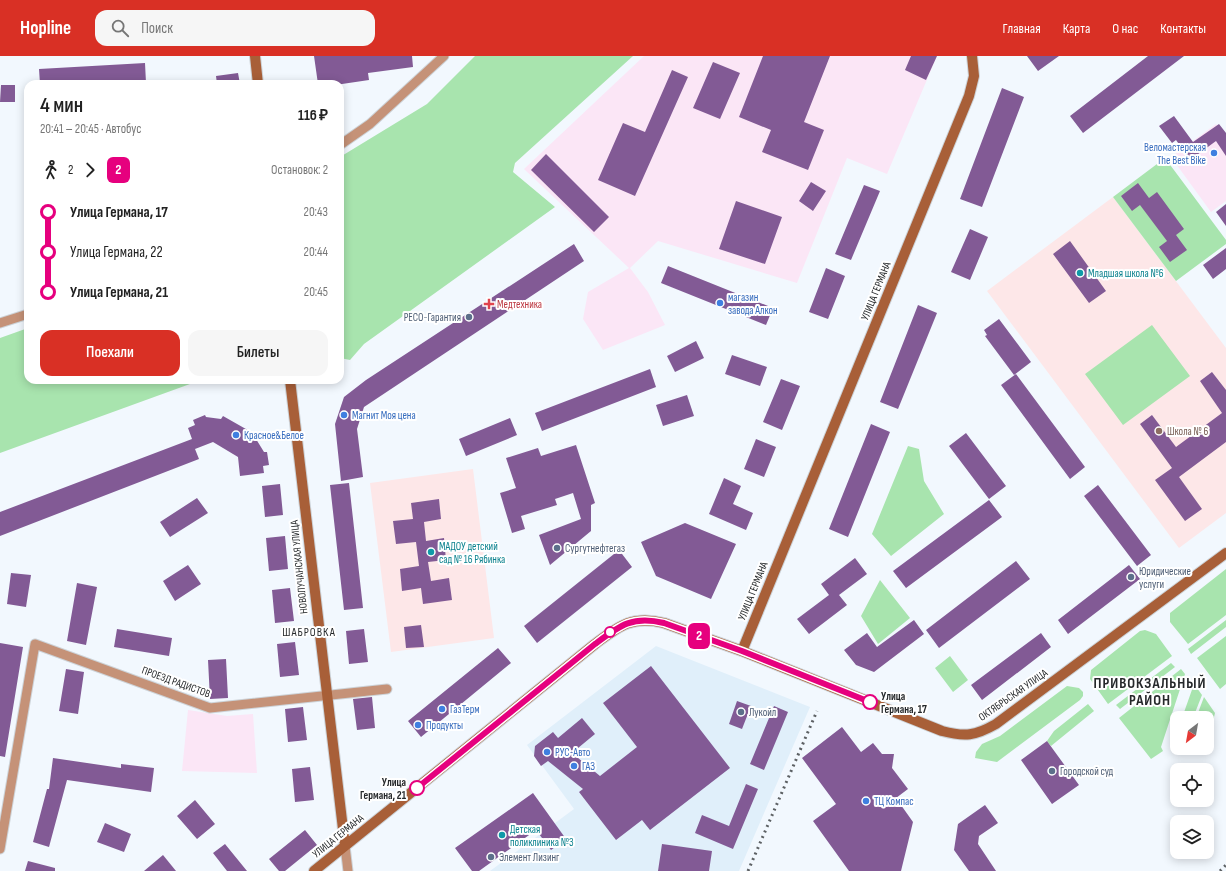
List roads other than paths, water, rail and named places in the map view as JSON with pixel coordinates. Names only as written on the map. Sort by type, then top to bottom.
[{"type":"street","points":[[256,56],[258,80]]},
{"type":"street","points":[[344,142],[370,124],[444,56]]},
{"type":"street","name":"УЛИЦА ГЕРМАНА","points":[[314,871],[618,626],[635,620],[650,620],[742,651],[969,96],[974,76],[972,56]]},
{"type":"street","points":[[0,323],[24,315]]},
{"type":"street","name":"НОВОЛУЧАНСКАЯ УЛИЦА","points":[[290,384],[326,696],[348,871]]},
{"type":"street","name":"ОКТЯБРЬСКАЯ УЛИЦА","points":[[742,651],[942,731],[960,736],[970,735],[996,724],[1226,553]]},
{"type":"street","name":"ПРОЕЗД РАДИСТОВ","points":[[0,849],[35,644],[210,708],[387,689]]},
{"type":"railway","points":[[748,871],[817,711]]},
{"type":"railway","points":[[1220,871],[1226,865]]},
{"type":"place","name":"Веломастерская The Best Bike","points":[[1214,153]]},
{"type":"place","name":"Младшая школа №6","points":[[1080,273]]},
{"type":"place","name":"магазин завода Алкон","points":[[720,303]]},
{"type":"place","name":"Медтехника","points":[[489,304]]},
{"type":"place","name":"РЕСО-Гарантия","points":[[469,317]]},
{"type":"place","name":"Магнит Моя цена","points":[[344,415]]},
{"type":"place","name":"Школа № 6","points":[[1159,431]]},
{"type":"place","name":"Красное&Белое","points":[[236,435]]},
{"type":"place","name":"Сургутнефтегаз","points":[[557,548]]},
{"type":"place","name":"МАДОУ детский сад № 16 Рябинка","points":[[431,552]]},
{"type":"place","name":"Юридические услуги","points":[[1131,577]]},
{"type":"place","name":"Улица Германа, 17","points":[[870,702]]},
{"type":"place","name":"ГазТерм","points":[[442,709]]},
{"type":"place","name":"Лукойл","points":[[741,712]]},
{"type":"place","name":"Продукты","points":[[418,725]]},
{"type":"place","name":"РУС-Авто","points":[[547,752]]},
{"type":"place","name":"ГАЗ","points":[[574,766]]},
{"type":"place","name":"Городской суд","points":[[1052,771]]},
{"type":"place","name":"Улица Германа, 21","points":[[417,788]]},
{"type":"place","name":"ТЦ Компас","points":[[866,801]]},
{"type":"place","name":"Детская поликлиника №3","points":[[502,835]]},
{"type":"place","name":"Элемент Лизинг","points":[[491,857]]},
{"type":"district","name":"ШАБРОВКА","points":[[309,632]]},
{"type":"district","name":"ПРИВОКЗАЛЬНЫЙ РАЙОН","points":[[1150,692]]}]
